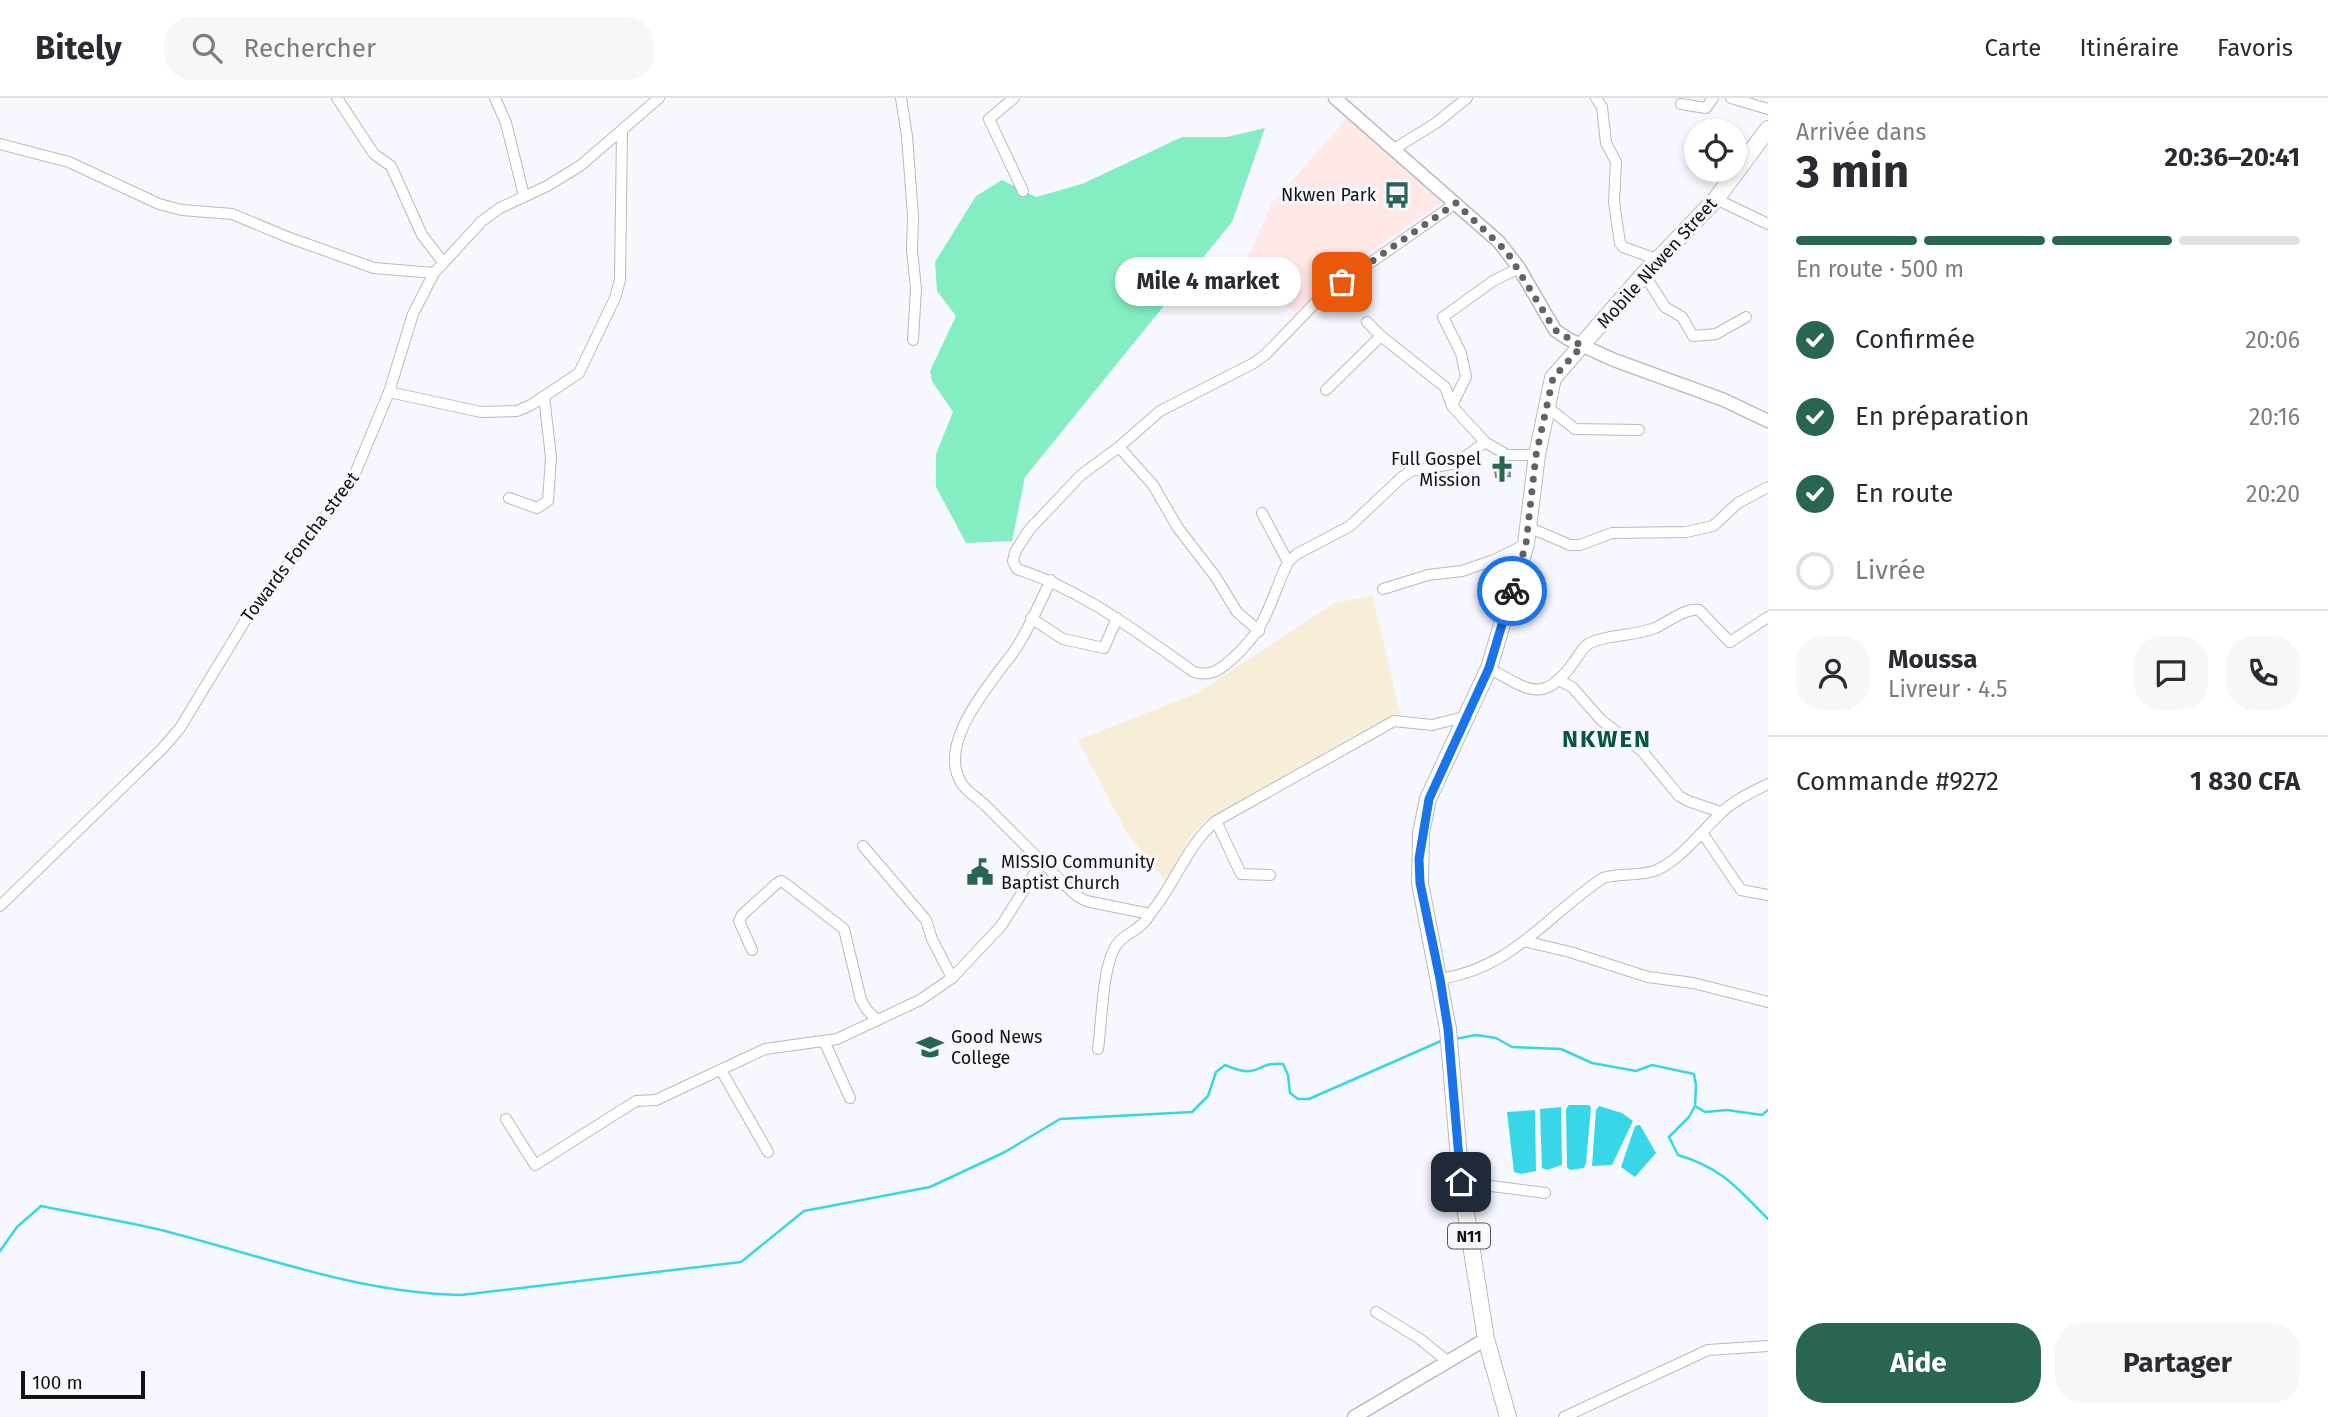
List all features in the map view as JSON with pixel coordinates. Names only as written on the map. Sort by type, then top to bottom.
[{"type":"highway","name":"Mobile Nkwen Street","points":[[1508,1417],[1486,1339],[1461,1182],[1448,1029],[1420,883],[1419,859],[1429,799],[1464,717],[1489,668],[1526,544],[1536,455],[1553,378],[1644,274],[1716,199],[1768,130]]},
{"type":"street","points":[[337,98],[374,154],[391,166],[422,236],[443,262]]},
{"type":"street","points":[[495,98],[506,123],[524,196]]},
{"type":"street","name":"Towards Foncha street","points":[[0,906],[68,844],[162,749],[180,727],[248,616],[351,483],[389,392],[413,314],[443,262],[482,221],[563,177],[660,98]]},
{"type":"street","points":[[901,98],[907,136],[913,216],[912,250],[916,289],[913,340]]},
{"type":"street","points":[[1014,98],[989,119],[1023,191]]},
{"type":"street","points":[[1335,98],[1499,242],[1519,268],[1555,330],[1582,346],[1724,400],[1768,421]]},
{"type":"street","points":[[1394,149],[1436,123],[1466,98]]},
{"type":"street","points":[[1596,98],[1602,107],[1606,143],[1616,162],[1614,202],[1620,243],[1623,247],[1659,260]]},
{"type":"street","points":[[1681,104],[1701,109],[1706,108],[1713,98]]},
{"type":"street","points":[[1731,98],[1768,109]]},
{"type":"street","points":[[389,392],[481,412],[517,411],[544,397],[579,373],[615,298],[620,280],[622,131]]},
{"type":"street","points":[[0,144],[69,162],[170,207],[232,214],[374,268],[434,274]]},
{"type":"street","points":[[1716,199],[1768,224]]},
{"type":"street","points":[[1456,203],[1320,298],[1266,354],[1242,370],[1160,411],[1119,447],[1080,475],[1035,523],[1015,552],[1013,561],[1017,569],[1051,580],[1118,618],[1194,672],[1204,675],[1214,673],[1251,643],[1259,631],[1288,562],[1297,554],[1350,526],[1411,471],[1457,463],[1485,442]]},
{"type":"street","points":[[1452,406],[1466,377],[1461,353],[1443,317],[1493,281],[1519,268]]},
{"type":"street","points":[[1644,274],[1665,307],[1682,317],[1693,336],[1716,334],[1746,317]]},
{"type":"street","points":[[1367,322],[1381,337],[1446,387],[1452,406],[1485,442],[1507,455],[1536,455]]},
{"type":"street","points":[[1326,390],[1381,337]]},
{"type":"street","points":[[509,498],[537,508],[548,501],[551,457],[544,397]]},
{"type":"street","points":[[1546,406],[1575,429],[1639,430]]},
{"type":"street","points":[[1119,447],[1153,485],[1178,528],[1215,576],[1237,612],[1259,631]]},
{"type":"street","points":[[1528,527],[1570,545],[1580,545],[1612,533],[1686,532],[1713,526],[1738,503],[1768,487]]},
{"type":"street","points":[[1262,513],[1288,562]]},
{"type":"street","points":[[1383,589],[1428,575],[1462,571],[1494,560],[1526,544]]},
{"type":"street","points":[[1051,580],[1016,647],[977,698],[966,723],[956,758],[961,783],[1041,863],[1086,901],[1150,914]]},
{"type":"street","points":[[1489,668],[1527,690],[1536,690],[1560,681],[1582,650],[1592,642],[1643,632],[1690,610],[1699,610],[1730,642],[1768,618]]},
{"type":"street","points":[[1031,618],[1063,639],[1104,648],[1118,618]]},
{"type":"street","points":[[1560,681],[1572,687],[1601,720],[1642,751],[1679,796],[1721,812]]},
{"type":"street","points":[[1098,1049],[1104,1007],[1103,982],[1116,945],[1144,924],[1161,901],[1198,837],[1216,821],[1394,721],[1432,725],[1464,717]]},
{"type":"street","points":[[1440,979],[1488,966],[1604,878],[1654,871],[1685,851],[1721,812],[1742,796],[1768,784]]},
{"type":"street","points":[[1216,821],[1241,874],[1270,875]]},
{"type":"street","points":[[1703,834],[1741,890],[1768,895]]},
{"type":"street","points":[[863,846],[926,920],[932,939],[952,978]]},
{"type":"street","points":[[506,1119],[535,1165],[636,1101],[656,1100],[774,1047],[824,1041],[847,1035],[920,1000],[952,978],[1001,926],[1041,863]]},
{"type":"street","points":[[752,950],[740,926],[742,915],[781,881],[844,929],[861,1000],[866,1010],[876,1019]]},
{"type":"street","points":[[1524,941],[1570,952],[1648,977],[1693,983],[1768,1002]]},
{"type":"street","points":[[824,1041],[850,1098]]},
{"type":"street","points":[[721,1070],[768,1152]]},
{"type":"street","points":[[1461,1182],[1545,1193]]},
{"type":"street","points":[[1376,1312],[1420,1339],[1447,1361]]},
{"type":"street","points":[[1354,1417],[1486,1339]]},
{"type":"street","points":[[1564,1417],[1708,1350],[1768,1346]]},
{"type":"shaded area","points":[[1348,117],[1442,202],[1326,283],[1296,313],[1242,270],[1272,203]]},
{"type":"shaded area","points":[[1372,595],[1401,716],[1380,721],[1205,821],[1191,835],[1167,883],[1127,833],[1078,740],[1197,693],[1333,604]]},
{"type":"green space","points":[[1265,128],[1232,222],[1025,477],[1012,541],[966,543],[936,487],[936,454],[953,412],[932,381],[930,371],[956,316],[937,291],[935,262],[976,196],[1002,180],[1036,197],[1082,184],[1182,137],[1227,137]]},
{"type":"water","points":[[1569,1105],[1589,1105],[1591,1108],[1586,1163],[1584,1168],[1570,1170],[1567,1167],[1566,1109]]},
{"type":"water","points":[[1599,1106],[1622,1113],[1633,1121],[1612,1165],[1592,1166],[1596,1110]]},
{"type":"water","points":[[1561,1107],[1562,1165],[1547,1170],[1542,1168],[1540,1109]]},
{"type":"water","points":[[1535,1110],[1536,1171],[1521,1174],[1514,1172],[1507,1112]]},
{"type":"water","points":[[1640,1125],[1656,1153],[1635,1177],[1621,1167],[1635,1126]]},
{"type":"building","name":"Full Gospel Mission","points":[[1494,462],[1509,462],[1510,476],[1496,477]]},
{"type":"waterway","points":[[1455,1039],[1476,1035],[1496,1038],[1512,1047],[1561,1049],[1592,1063],[1636,1071],[1652,1065],[1694,1074],[1695,1106],[1705,1112],[1727,1110],[1762,1115],[1768,1110]]},
{"type":"waterway","points":[[0,1251],[17,1227],[41,1206],[157,1229],[345,1280],[422,1293],[461,1295],[741,1262],[804,1211],[930,1187],[1005,1152],[1060,1119],[1192,1112],[1208,1096],[1216,1072],[1225,1065],[1252,1071],[1267,1065],[1283,1064],[1288,1075],[1290,1093],[1298,1099],[1309,1099],[1441,1041]]},
{"type":"waterway","points":[[1695,1106],[1689,1117],[1669,1137],[1678,1155],[1718,1173],[1768,1219]]},
{"type":"way so far","points":[[1342,282],[1456,203],[1507,252],[1555,330],[1582,346],[1553,378],[1536,455],[1526,544],[1512,591]]},
{"type":"place","name":"Nkwen Park","points":[[1397,195]]},
{"type":"place","name":"Mile 4 market","points":[[1342,282]]},
{"type":"place","name":"Full Gospel Mission","points":[[1502,469]]},
{"type":"place","name":"MISSIO Community Baptist Church","points":[[980,872]]},
{"type":"place","name":"Good News College","points":[[930,1047]]},
{"type":"district","name":"NKWEN","points":[[1607,739]]},
{"type":"route","points":[[1461,1182],[1448,1029],[1420,883],[1421,833],[1429,799],[1464,717],[1489,668],[1512,591]]}]
